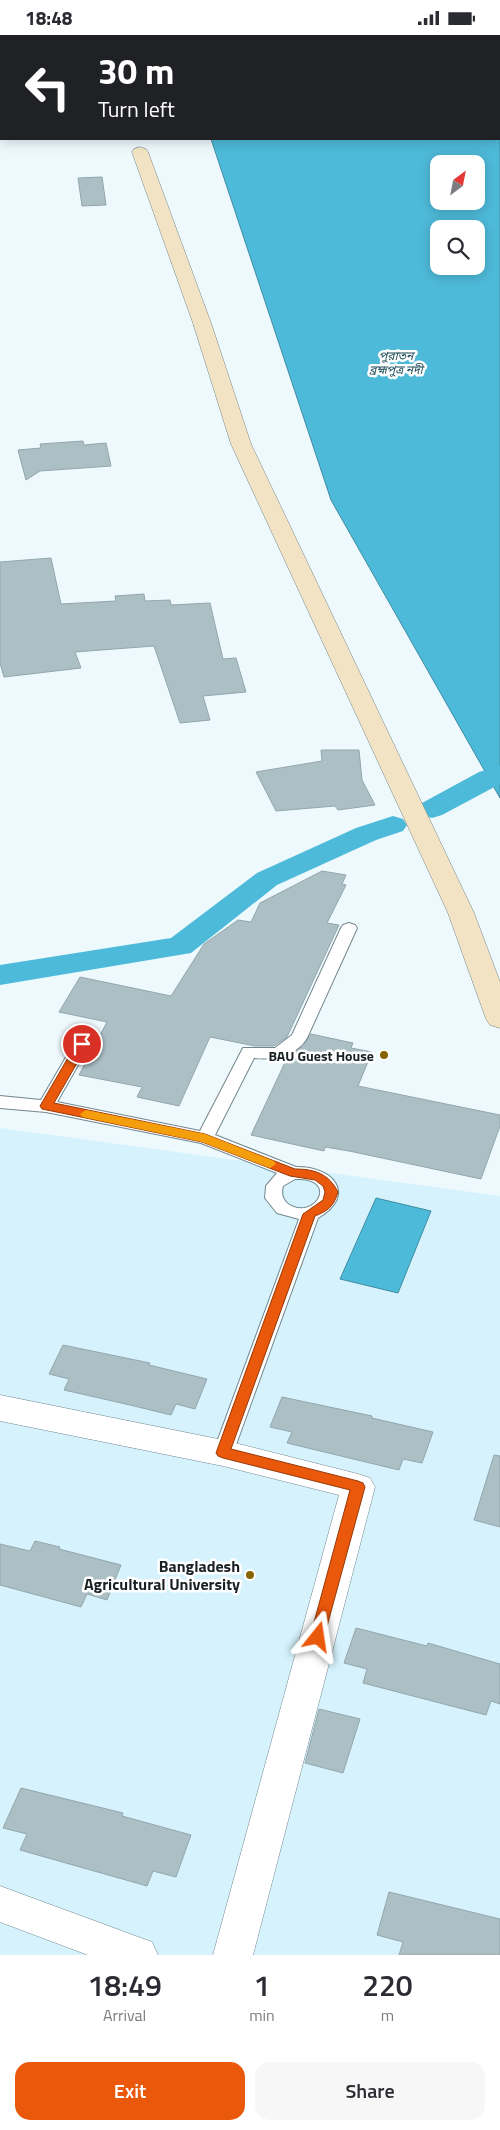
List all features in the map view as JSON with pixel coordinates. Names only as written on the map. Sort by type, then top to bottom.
[{"type":"street","points":[[140,152],[202,323],[241,444],[461,913],[500,1019]]},
{"type":"street","points":[[0,1408],[223,1453],[358,1487],[233,1955]]},
{"type":"street","points":[[0,1904],[93,1946],[138,1955]]},
{"type":"lane","points":[[205,1138],[249,1052],[278,1054],[288,1049],[299,1038],[349,928]]},
{"type":"lane","points":[[46,1106],[82,1044]]},
{"type":"lane","points":[[0,1101],[46,1106],[205,1138],[294,1173]]},
{"type":"lane","points":[[294,1173],[307,1173],[319,1177],[328,1184],[332,1192],[329,1201],[321,1209],[310,1214],[296,1213],[284,1209],[275,1202],[272,1193],[274,1184],[282,1177],[294,1173]]},
{"type":"lane","points":[[223,1453],[310,1214]]},
{"type":"shaded area","name":"Bangladesh Agricultural University","points":[[0,1128],[500,1196],[500,1955],[0,1955]]},
{"type":"water","name":"পুরাতন ব্রহ্মপুত্র নদী","points":[[211,140],[500,140],[500,798],[331,500]]},
{"type":"water","points":[[376,1198],[431,1211],[398,1293],[340,1279]]},
{"type":"building","points":[[102,177],[106,205],[82,206],[78,178]]},
{"type":"building","points":[[83,441],[84,445],[106,443],[111,466],[40,471],[26,480],[18,450],[41,448],[40,444]]},
{"type":"building","points":[[51,558],[61,604],[116,601],[115,596],[144,594],[145,601],[170,600],[171,605],[210,603],[223,659],[236,658],[246,692],[203,696],[210,720],[180,723],[154,646],[75,652],[81,668],[4,677],[0,663],[0,562]]},
{"type":"building","points":[[321,750],[359,750],[362,780],[375,805],[338,810],[335,806],[276,811],[256,772],[322,761]]},
{"type":"building","points":[[322,871],[346,875],[342,884],[346,885],[327,923],[339,925],[287,1037],[274,1046],[255,1046],[210,1037],[179,1106],[137,1097],[142,1087],[79,1075],[107,1022],[59,1012],[80,977],[171,996],[204,944],[238,920],[251,922],[260,903]]},
{"type":"building","points":[[311,1034],[353,1043],[351,1048],[372,1052],[358,1086],[500,1115],[500,1126],[481,1179],[349,1151],[325,1147],[324,1151],[251,1135],[288,1056],[303,1046]]},
{"type":"building","points":[[63,1345],[150,1363],[149,1365],[207,1379],[195,1409],[176,1404],[171,1415],[64,1390],[69,1379],[49,1374]]},
{"type":"building","points":[[282,1397],[372,1416],[372,1418],[433,1432],[422,1463],[403,1459],[399,1470],[287,1443],[292,1432],[270,1427]]},
{"type":"building","points":[[494,1455],[500,1456],[500,1527],[474,1520]]},
{"type":"building","points":[[35,1541],[121,1565],[107,1600],[87,1594],[81,1607],[0,1585],[0,1544],[30,1551]]},
{"type":"building","points":[[356,1628],[427,1646],[428,1643],[500,1664],[500,1704],[491,1701],[486,1715],[363,1683],[367,1669],[344,1663]]},
{"type":"building","points":[[319,1709],[360,1719],[343,1773],[305,1763]]},
{"type":"building","points":[[21,1788],[123,1813],[122,1816],[191,1835],[176,1877],[153,1871],[147,1886],[20,1850],[27,1834],[3,1828]]},
{"type":"building","points":[[389,1892],[500,1919],[500,1955],[399,1955],[403,1942],[377,1935]]},
{"type":"waterway","points":[[432,809],[500,774]]},
{"type":"waterway","points":[[0,975],[180,946],[267,879],[366,834],[393,825]]},
{"type":"slow traffic","points":[[86,1114],[205,1138],[270,1164]]},
{"type":"place","name":"BAU Guest House","points":[[384,1055]]},
{"type":"place","name":"Bangladesh Agricultural University","points":[[250,1575]]},
{"type":"route","points":[[82,1044],[46,1106],[205,1138],[294,1173],[307,1173],[319,1177],[328,1184],[332,1192],[329,1201],[321,1209],[310,1214],[223,1453],[358,1487],[318,1637]]}]
